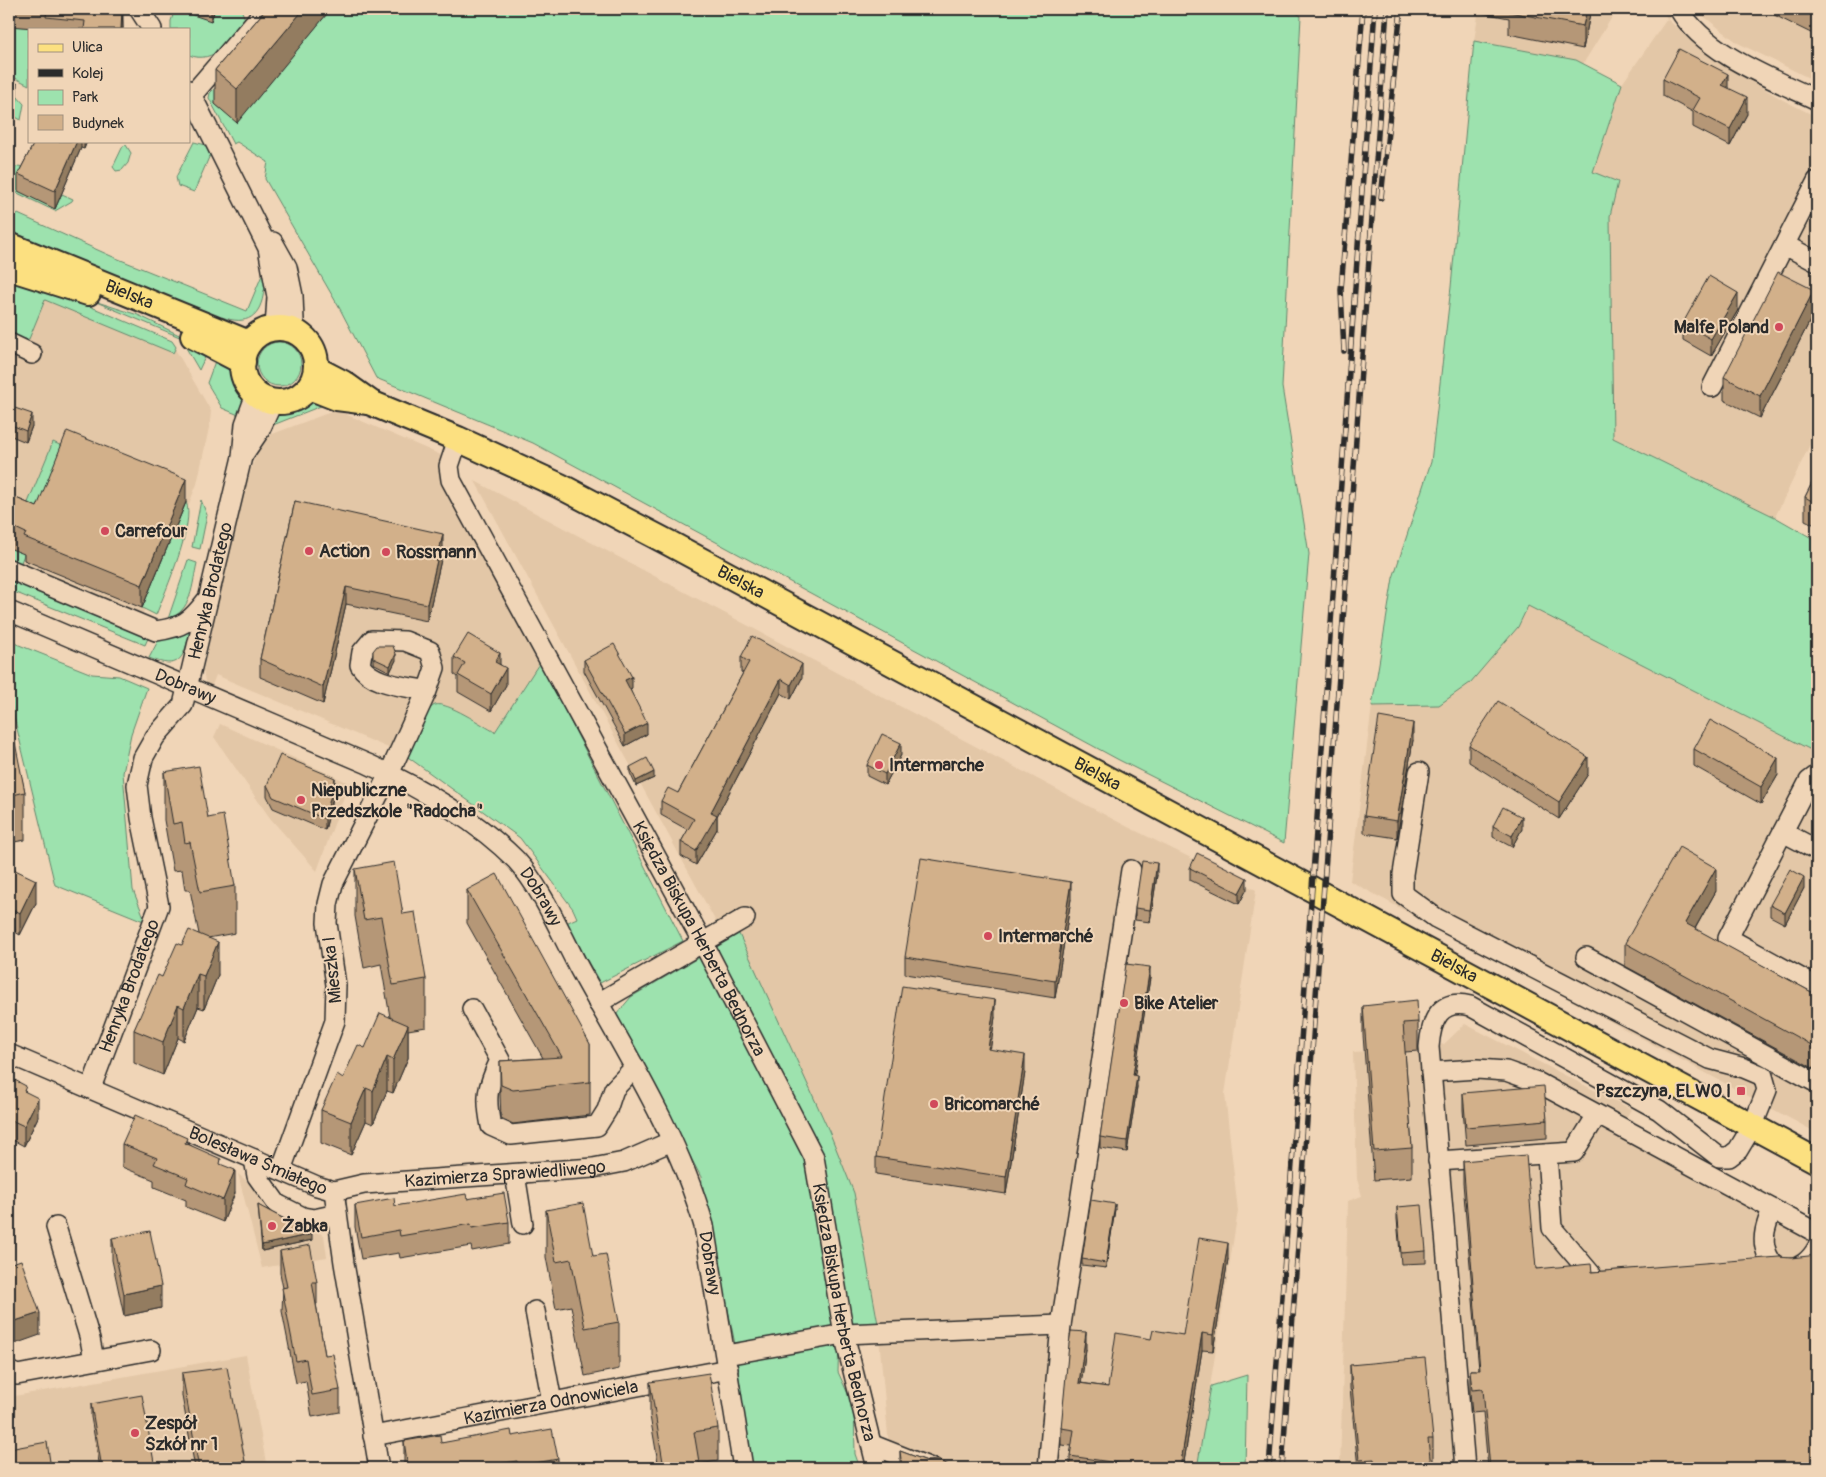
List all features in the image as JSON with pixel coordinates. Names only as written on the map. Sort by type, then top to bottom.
[{"type":"main road","name":"Bielska","points":[[9,245],[246,353]]},
{"type":"main road","name":"Bielska","points":[[9,268],[108,299],[216,347],[246,353]]},
{"type":"main road","points":[[284,325],[304,337],[312,346],[316,357],[313,378],[293,399],[264,397],[248,385],[244,374],[246,353],[265,331],[284,325]]},
{"type":"main road","name":"Bielska","points":[[313,378],[337,398],[371,403],[458,439],[560,486],[1817,1161]]},
{"type":"street","points":[[140,9],[151,28]]},
{"type":"street","points":[[266,9],[190,93],[268,248],[284,325]]},
{"type":"street","points":[[1679,9],[1695,31],[1743,65],[1817,100]]},
{"type":"street","points":[[1712,388],[1817,181]]},
{"type":"street","points":[[273,242],[287,266],[293,296],[284,325]]},
{"type":"street","points":[[1784,245],[1817,262]]},
{"type":"street","points":[[9,343],[32,354]]},
{"type":"street","name":"Henryka Brodatego","points":[[91,1088],[159,906],[141,818],[138,785],[142,758],[155,737],[183,705],[186,686],[211,594],[242,456],[245,424],[264,397]]},
{"type":"street","name":"Księdza Biskupa Herberta Bednorza","points":[[458,439],[448,466],[451,480],[703,943],[814,1157],[844,1334],[878,1468]]},
{"type":"street","points":[[9,569],[156,631],[169,629],[190,621],[211,594]]},
{"type":"street","name":"Dobrawy","points":[[9,610],[422,789],[489,837],[517,862],[537,890],[634,1068],[672,1141],[693,1188],[704,1226],[743,1468]]},
{"type":"street","name":"Mieszka I","points":[[281,1170],[335,1021],[336,984],[327,923],[328,904],[333,884],[389,774],[426,690]]},
{"type":"street","points":[[1419,772],[1403,874],[1403,894],[1436,918],[1701,1055],[1763,1076],[1767,1090],[1753,1125],[1738,1150],[1729,1157],[1720,1157],[1659,1110],[1470,1006],[1456,1003],[1445,1006],[1437,1016],[1430,1032],[1429,1048],[1465,1468]]},
{"type":"street","points":[[1817,775],[1809,781],[1728,938],[1817,987]]},
{"type":"street","points":[[1783,832],[1817,850]]},
{"type":"street","points":[[1048,1468],[1061,1325],[1131,870]]},
{"type":"street","points":[[598,1003],[744,918]]},
{"type":"street","points":[[1586,957],[1817,1083]]},
{"type":"street","points":[[472,1009],[500,1060],[490,1082],[486,1102],[491,1126],[510,1135],[597,1126],[607,1110],[614,1089],[634,1068]]},
{"type":"street","name":"Bolesława Śmiałego","points":[[9,1054],[317,1186],[334,1190],[379,1468]]},
{"type":"street","points":[[1431,1072],[1477,1069],[1506,1071],[1537,1082],[1817,1234]]},
{"type":"street","points":[[1438,1161],[1574,1152],[1597,1115]]},
{"type":"street","name":"Kazimierza Sprawiedliwego","points":[[334,1190],[364,1184],[593,1168],[624,1162],[672,1141]]},
{"type":"street","points":[[1546,1154],[1552,1228],[1591,1274]]},
{"type":"street","points":[[254,1159],[257,1176],[278,1204],[303,1217],[314,1218],[337,1214]]},
{"type":"street","points":[[515,1174],[523,1224]]},
{"type":"street","points":[[1772,1209],[1765,1230],[1764,1245],[1768,1258],[1776,1267],[1788,1270],[1802,1267],[1813,1257],[1817,1248]]},
{"type":"street","points":[[56,1227],[90,1339],[94,1360]]},
{"type":"street","points":[[535,1312],[552,1402]]},
{"type":"street","name":"Kazimierza Odnowiciela","points":[[373,1436],[552,1402],[844,1334],[1061,1325]]},
{"type":"street","points":[[9,1371],[17,1375],[151,1350]]},
{"type":"street","points":[[873,1445],[931,1468]]},
{"type":"shaded area","points":[[1479,9],[1617,9],[1583,64],[1575,60],[1474,41]]},
{"type":"shaded area","points":[[1663,9],[1677,9],[1667,19]]},
{"type":"shaded area","points":[[1701,9],[1817,9],[1817,82],[1738,43],[1702,15]]},
{"type":"shaded area","points":[[1667,19],[1711,57],[1783,100],[1817,117],[1817,430],[1775,517],[1613,438],[1610,216],[1618,182],[1593,172],[1622,84]]},
{"type":"shaded area","points":[[9,277],[81,304],[171,342],[211,411],[197,484],[148,604],[140,618],[9,566]]},
{"type":"shaded area","points":[[336,410],[441,455],[442,474],[540,662],[495,732],[445,705],[405,755],[216,675],[211,688],[205,681],[203,670],[242,494],[262,438]]},
{"type":"shaded area","points":[[475,481],[1124,825],[1256,890],[1225,1094],[1238,1211],[1197,1468],[891,1468],[877,1315],[850,1191],[828,1127]]},
{"type":"shaded area","points":[[1528,606],[1817,753],[1817,1133],[1350,881],[1372,706],[1439,705],[1518,627]]},
{"type":"shaded area","name":"Niepubliczne Przedszkole \"Radocha\"","points":[[220,724],[349,783],[317,871],[270,818],[214,737]]},
{"type":"shaded area","points":[[1465,1024],[1631,1109],[1625,1120],[1817,1228],[1817,1468],[1340,1468],[1348,1201],[1362,1196],[1357,1179],[1353,1052],[1429,1047],[1444,1044]]},
{"type":"shaded area","points":[[238,1174],[259,1191],[284,1219],[324,1235],[327,1257],[262,1268]]},
{"type":"shaded area","name":"Zespół Szkół nr 1","points":[[246,1355],[267,1468],[9,1468],[9,1397]]},
{"type":"green space","points":[[175,9],[184,9],[211,20],[215,9],[241,9],[247,24],[214,54],[198,57],[190,55],[190,28],[171,28]]},
{"type":"green space","points":[[331,9],[1290,9],[1301,16],[1282,387],[1309,554],[1284,843],[1119,760],[533,443],[376,378],[340,309],[265,179],[268,162],[237,142],[233,144],[209,98],[210,93],[219,84],[215,104],[237,122]]},
{"type":"green space","points":[[9,26],[48,28],[28,28],[28,84],[9,75]]},
{"type":"green space","points":[[1474,41],[1576,60],[1622,84],[1593,172],[1618,182],[1610,216],[1613,438],[1775,517],[1817,541],[1817,753],[1528,606],[1518,627],[1470,683],[1439,705],[1372,706],[1393,578],[1431,462],[1451,287]]},
{"type":"green space","points":[[9,92],[16,95],[24,104],[21,120],[10,114],[16,101]]},
{"type":"green space","points":[[194,142],[206,145],[210,155],[194,192],[178,186],[176,177]]},
{"type":"green space","points":[[126,145],[131,153],[128,163],[122,170],[116,171],[113,167],[123,146]]},
{"type":"green space","points":[[19,166],[28,170],[55,208],[62,194],[73,199],[72,201],[55,211],[11,190],[9,181],[16,167]]},
{"type":"green space","points":[[9,210],[111,256],[247,311],[267,263],[271,291],[264,290],[260,307],[251,317],[245,320],[231,320],[222,317],[219,324],[9,239]]},
{"type":"green space","points":[[14,283],[82,303],[172,341],[176,347],[173,353],[45,300],[29,339],[13,340],[9,338],[9,286]]},
{"type":"green space","points":[[94,301],[138,315],[208,349]]},
{"type":"green space","points":[[279,342],[291,346],[297,352],[301,364],[297,376],[291,382],[279,386],[267,382],[261,376],[257,364],[261,352],[267,346]]},
{"type":"green space","points":[[185,346],[206,355],[199,370]]},
{"type":"green space","points":[[218,353],[231,367],[240,381],[243,397],[241,416],[222,408],[207,383]]},
{"type":"green space","points":[[314,399],[331,402],[268,427],[281,411],[299,402]]},
{"type":"green space","points":[[53,442],[62,446],[40,510],[27,505]]},
{"type":"green space","points":[[201,500],[207,515],[200,549],[192,547]]},
{"type":"green space","points":[[186,502],[188,512],[187,525],[178,557],[156,615],[142,608]]},
{"type":"green space","points":[[24,509],[39,516],[20,565],[9,560],[9,548]]},
{"type":"green space","points":[[188,560],[197,563],[190,596],[182,610],[168,619]]},
{"type":"green space","points":[[9,578],[149,636],[145,645],[9,590]]},
{"type":"green space","points":[[190,631],[185,649],[178,660],[168,663],[149,658],[159,639],[179,637]]},
{"type":"green space","points":[[9,641],[92,674],[119,676],[147,688],[131,734],[123,773],[133,890],[146,922],[55,885],[9,696]]},
{"type":"green space","points":[[540,662],[683,941],[600,983],[566,923],[577,918],[573,909],[520,838],[405,755],[426,713],[435,705],[456,710],[495,732]]},
{"type":"green space","points":[[739,934],[829,1131],[854,1193],[878,1324],[735,1344],[701,1177],[616,1015],[631,997]]},
{"type":"green space","points":[[839,1339],[838,1372],[854,1407],[855,1454],[860,1468],[752,1468],[736,1360]]},
{"type":"green space","points":[[1247,1375],[1245,1468],[1197,1468],[1211,1386]]},
{"type":"building","points":[[47,9],[122,9],[121,28],[84,28],[85,21],[46,17]]},
{"type":"building","points":[[266,9],[304,9],[237,89],[215,70]]},
{"type":"building","points":[[1510,9],[1587,9],[1583,26],[1509,12]]},
{"type":"building","points":[[1808,9],[1817,9],[1817,13]]},
{"type":"building","points":[[1679,49],[1728,74],[1722,85],[1747,97],[1730,129],[1693,110],[1700,98],[1663,79]]},
{"type":"building","points":[[9,80],[17,83],[10,97],[9,97]]},
{"type":"building","points":[[34,142],[77,142],[55,191],[18,174]]},
{"type":"building","points":[[1778,272],[1814,290],[1760,396],[1724,377]]},
{"type":"building","points":[[1709,276],[1738,293],[1711,339],[1683,323]]},
{"type":"building","points":[[9,406],[32,414],[26,431],[9,424]]},
{"type":"building","name":"Carrefour","points":[[67,431],[186,479],[142,585],[24,537],[26,533],[9,525],[9,495],[37,507]]},
{"type":"building","points":[[1817,473],[1817,504],[1805,497]]},
{"type":"building","points":[[295,501],[443,534],[427,604],[346,587],[323,687],[260,659]]},
{"type":"building","points":[[468,634],[500,653],[495,662],[506,668],[491,694],[458,675],[465,663],[454,657]]},
{"type":"building","points":[[752,636],[802,664],[791,685],[781,679],[711,812],[717,815],[696,851],[681,842],[694,819],[661,801],[668,788],[678,793],[749,662],[741,657]]},
{"type":"building","points":[[614,644],[632,677],[625,680],[647,723],[625,734],[584,660]]},
{"type":"building","points":[[377,646],[393,646],[396,654],[390,666],[373,658],[373,651]]},
{"type":"building","points":[[1498,701],[1588,757],[1559,802],[1469,745]]},
{"type":"building","points":[[1379,717],[1413,723],[1397,821],[1364,816]]},
{"type":"building","points":[[1710,720],[1778,758],[1761,787],[1694,749]]},
{"type":"building","points":[[9,723],[11,723],[25,792],[9,796]]},
{"type":"building","points":[[882,734],[901,743],[885,774],[867,765]]},
{"type":"building","points":[[280,755],[335,778],[325,819],[273,797],[267,785]]},
{"type":"building","points":[[647,758],[654,772],[636,781],[630,767]]},
{"type":"building","points":[[199,766],[208,818],[223,815],[235,886],[200,892],[190,842],[185,843],[182,822],[173,824],[164,772]]},
{"type":"building","points":[[1503,807],[1522,817],[1512,836],[1493,826]]},
{"type":"building","points":[[1679,847],[1716,868],[1685,923],[1817,995],[1817,1048],[1625,943]]},
{"type":"building","points":[[1197,853],[1247,878],[1239,893],[1190,868]]},
{"type":"building","name":"Intermarché","points":[[921,858],[1071,882],[1055,981],[905,957]]},
{"type":"building","points":[[1142,861],[1157,863],[1150,910],[1135,908]]},
{"type":"building","points":[[394,862],[403,914],[415,912],[426,979],[393,985],[381,917],[364,920],[355,869]]},
{"type":"building","points":[[9,867],[36,880],[20,913],[15,910],[9,923]]},
{"type":"building","points":[[1790,869],[1804,877],[1785,913],[1770,905]]},
{"type":"building","points":[[497,874],[590,1044],[590,1082],[513,1090],[501,1085],[500,1061],[562,1057],[467,890]]},
{"type":"building","points":[[189,930],[218,942],[204,976],[198,974],[184,1008],[178,1005],[163,1042],[134,1030],[158,975],[162,977],[177,943],[182,945]]},
{"type":"building","points":[[1126,964],[1150,967],[1133,1075],[1137,1076],[1127,1141],[1100,1137]]},
{"type":"building","name":"Bricomarché","points":[[902,986],[995,1000],[988,1049],[1025,1055],[1006,1177],[876,1157]]},
{"type":"building","points":[[1417,1000],[1418,1022],[1403,1023],[1412,1148],[1374,1151],[1363,1006]]},
{"type":"building","points":[[380,1013],[408,1025],[393,1060],[387,1057],[373,1091],[366,1088],[351,1122],[321,1110],[337,1074],[343,1078],[358,1045],[365,1048]]},
{"type":"building","points":[[9,1077],[26,1086],[24,1091],[38,1098],[24,1126],[9,1119]]},
{"type":"building","points":[[1544,1086],[1547,1120],[1466,1127],[1463,1093]]},
{"type":"building","points":[[135,1115],[187,1138],[185,1143],[221,1159],[220,1164],[235,1170],[223,1200],[186,1184],[188,1178],[154,1164],[157,1158],[122,1144]]},
{"type":"building","points":[[1526,1155],[1536,1269],[1591,1264],[1592,1272],[1817,1255],[1817,1468],[1490,1468],[1483,1389],[1472,1390],[1470,1370],[1480,1370],[1463,1161]]},
{"type":"building","points":[[504,1193],[509,1222],[472,1228],[471,1224],[400,1236],[399,1230],[361,1237],[355,1205],[394,1198],[395,1206],[466,1194],[467,1199]]},
{"type":"building","points":[[1091,1200],[1115,1204],[1106,1263],[1082,1259]]},
{"type":"building","points":[[583,1203],[593,1256],[606,1254],[619,1322],[585,1328],[571,1259],[556,1262],[546,1210]]},
{"type":"building","name":"Żabka","points":[[258,1205],[312,1234],[262,1245]]},
{"type":"building","points":[[1422,1205],[1426,1251],[1401,1253],[1397,1207]]},
{"type":"building","points":[[150,1231],[161,1286],[124,1294],[112,1238]]},
{"type":"building","points":[[1199,1238],[1228,1243],[1213,1335],[1202,1333],[1180,1468],[1130,1468],[1131,1465],[1070,1456],[1074,1430],[1061,1428],[1071,1331],[1086,1332],[1079,1383],[1108,1387],[1116,1333],[1151,1339],[1153,1330],[1183,1335]]},
{"type":"building","points":[[310,1245],[317,1282],[312,1282],[325,1355],[333,1354],[340,1390],[312,1395],[306,1359],[296,1361],[282,1288],[287,1287],[280,1251]]},
{"type":"building","points":[[21,1260],[40,1313],[9,1323],[9,1264]]},
{"type":"building","points":[[1425,1358],[1433,1439],[1428,1439],[1431,1468],[1375,1468],[1374,1459],[1359,1460],[1350,1365]]},
{"type":"building","points":[[227,1367],[245,1461],[199,1468],[182,1373]]},
{"type":"building","points":[[709,1373],[718,1428],[694,1432],[700,1468],[664,1468],[650,1382]]},
{"type":"building","points":[[142,1395],[155,1468],[102,1468],[91,1404]]},
{"type":"building","points":[[552,1429],[558,1459],[518,1466],[517,1461],[473,1468],[445,1468],[444,1465],[429,1468],[408,1468],[404,1441],[440,1435],[441,1443],[511,1430],[512,1436]]},
{"type":"building","points":[[47,1442],[51,1468],[9,1468],[9,1449]]},
{"type":"building","points":[[900,1451],[927,1461],[938,1460],[948,1465],[947,1468],[902,1468]]},
{"type":"building","points":[[602,1465],[602,1468],[582,1468]]},
{"type":"railway","points":[[1344,351],[1341,290],[1363,9]]},
{"type":"railway","points":[[1269,1468],[1375,9]]},
{"type":"railway","points":[[1282,1468],[1387,9]]},
{"type":"railway","points":[[1381,198],[1401,9]]},
{"type":"place","name":"Malfe Poland","points":[[1779,327]]},
{"type":"place","name":"Carrefour","points":[[105,531]]},
{"type":"place","name":"Action","points":[[309,551]]},
{"type":"place","name":"Rossmann","points":[[386,552]]},
{"type":"place","name":"Intermarche","points":[[879,765]]},
{"type":"place","name":"Niepubliczne Przedszkole \"Radocha\"","points":[[301,800]]},
{"type":"place","name":"Intermarché","points":[[988,936]]},
{"type":"place","name":"Bike Atelier","points":[[1124,1003]]},
{"type":"place","name":"Pszczyna, ELWO I","points":[[1741,1091]]},
{"type":"place","name":"Bricomarché","points":[[934,1104]]},
{"type":"place","name":"Żabka","points":[[272,1226]]},
{"type":"place","name":"Zespół Szkół nr 1","points":[[135,1433]]}]
